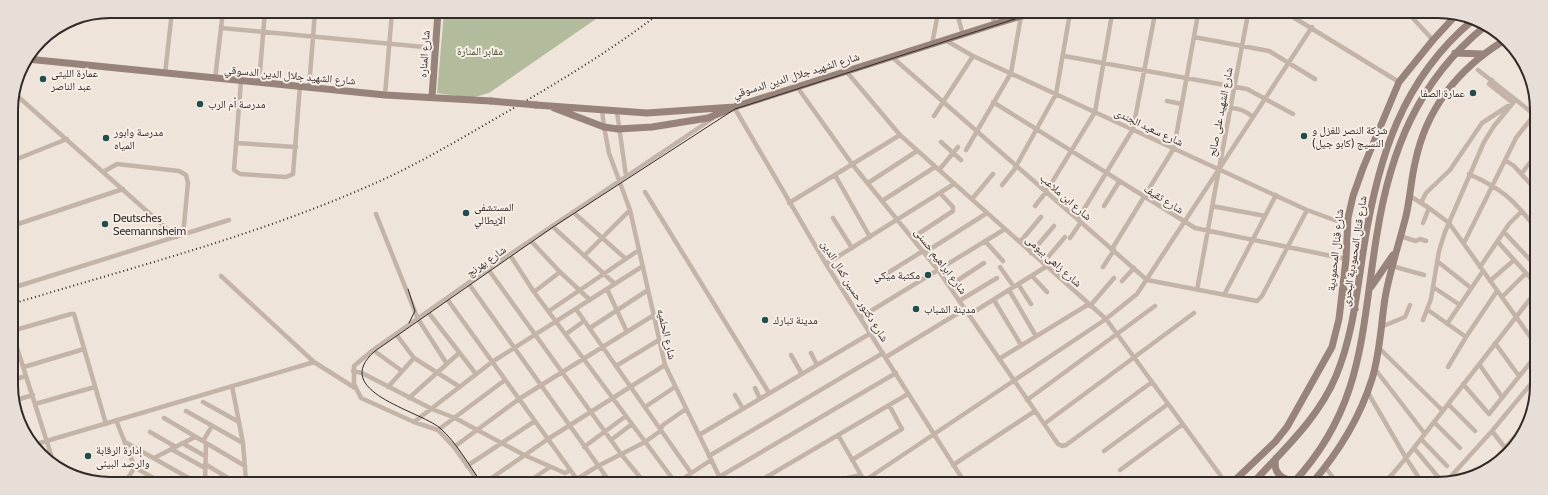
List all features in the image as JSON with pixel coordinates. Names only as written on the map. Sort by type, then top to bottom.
[{"type":"main road","name":"شارع المناره","points":[[432,97],[438,18]]},
{"type":"main road","name":"شارع الشهيد جلال الدين الدسوقي","points":[[552,107],[604,128],[618,129],[665,125],[714,117],[734,107],[1014,18]]},
{"type":"main road","name":"شارع قنال المحمودية","points":[[1238,477],[1282,435],[1298,411],[1334,343],[1338,329],[1343,288],[1348,225],[1356,184],[1390,99],[1399,82],[1452,19]]},
{"type":"main road","name":"شارع قنال المحمودية البحرى","points":[[1259,477],[1310,420],[1330,389],[1347,347],[1356,309],[1372,200],[1394,126],[1407,100],[1430,65],[1448,44],[1470,24]]},
{"type":"main road","name":"شارع قنال المحمودية البحرى","points":[[1298,477],[1329,436],[1346,401],[1361,346],[1381,208],[1402,136],[1427,89],[1455,53],[1482,29]]},
{"type":"main road","points":[[1317,477],[1350,428],[1367,391],[1374,369],[1392,266],[1410,196],[1417,151],[1431,116],[1452,83],[1483,54],[1501,43]]},
{"type":"main road","points":[[1455,53],[1483,54]]},
{"type":"main road","name":"شارع الشهيد جلال الدين الدسوقي","points":[[33,60],[385,95],[491,101],[617,112],[668,112],[734,107]]},
{"type":"main road","points":[[1369,289],[1396,251]]},
{"type":"main road","points":[[1343,288],[1356,309]]},
{"type":"main road","points":[[1276,458],[1275,468],[1282,477]]},
{"type":"street","points":[[165,74],[171,18]]},
{"type":"street","points":[[215,79],[222,18]]},
{"type":"street","points":[[259,83],[265,18]]},
{"type":"street","points":[[309,87],[315,18]]},
{"type":"street","points":[[385,95],[392,18]]},
{"type":"street","points":[[932,44],[937,18]]},
{"type":"street","points":[[958,18],[963,34]]},
{"type":"street","points":[[993,18],[995,24]]},
{"type":"street","points":[[966,150],[1011,73],[1021,18]]},
{"type":"street","points":[[1002,185],[1037,130],[1056,94],[1064,56],[1069,18]]},
{"type":"street","points":[[1036,206],[1095,112],[1111,18]]},
{"type":"street","points":[[969,315],[1032,276],[1045,265],[1079,221],[1133,129],[1154,18]]},
{"type":"street","points":[[1103,267],[1174,148],[1197,18]]},
{"type":"street","name":"شارع الشهيد على صالح","points":[[872,477],[1013,379],[1106,319],[1129,302],[1147,280],[1219,169],[1247,18]]},
{"type":"street","points":[[1295,18],[1399,82]]},
{"type":"street","points":[[1414,18],[1433,40]]},
{"type":"street","points":[[1197,290],[1219,169],[1312,27]]},
{"type":"street","points":[[221,28],[313,38],[435,48]]},
{"type":"street","points":[[1194,36],[1269,51],[1315,79]]},
{"type":"street","name":"شارع سعيد الجندى","points":[[945,40],[973,56],[1307,210],[1348,225]]},
{"type":"street","points":[[934,116],[973,56]]},
{"type":"street","points":[[1064,56],[1247,89],[1293,114]]},
{"type":"street","name":"شارع ابن ملاعب","points":[[892,57],[1147,280]]},
{"type":"street","points":[[1478,70],[1530,111]]},
{"type":"street","name":"شارع زاهى بيومى","points":[[846,71],[900,136],[1106,319],[1222,477]]},
{"type":"street","points":[[1492,80],[1489,84],[1513,103]]},
{"type":"street","points":[[241,81],[234,170],[236,173],[286,177],[293,174],[300,86]]},
{"type":"street","name":"شارع ابراهيم حسنى","points":[[798,86],[800,92],[852,164],[950,286],[1058,444],[1062,446],[1066,445],[1152,382]]},
{"type":"street","points":[[19,98],[176,237]]},
{"type":"street","points":[[1167,101],[1182,104]]},
{"type":"street","name":"شارع ثقيف","points":[[994,102],[1070,152],[1195,228],[1346,259]]},
{"type":"street","points":[[1421,203],[1426,192],[1444,177],[1482,123],[1513,103]]},
{"type":"street","points":[[1423,320],[1428,310],[1441,242],[1469,174],[1494,126],[1513,103]]},
{"type":"street","name":"شارع دكتور حسين كمال الدين","points":[[734,107],[826,264],[861,317],[961,477]]},
{"type":"street","points":[[1230,108],[1243,110],[1253,118]]},
{"type":"street","name":"شارع الحلميه","points":[[602,110],[609,153],[630,210],[665,365],[719,477]]},
{"type":"street","points":[[617,112],[618,129],[626,176]]},
{"type":"street","name":"شارع بهرنج","points":[[353,371],[354,366],[363,357],[552,226],[714,117]]},
{"type":"street","points":[[1464,243],[1521,130],[1530,120]]},
{"type":"street","points":[[789,203],[900,136]]},
{"type":"street","points":[[18,159],[67,140]]},
{"type":"street","points":[[941,142],[961,160]]},
{"type":"street","points":[[236,143],[296,147]]},
{"type":"street","points":[[882,201],[937,168],[958,147]]},
{"type":"street","points":[[868,183],[917,151]]},
{"type":"street","points":[[1505,160],[1522,173],[1530,183]]},
{"type":"street","points":[[1522,173],[1530,163]]},
{"type":"street","points":[[103,172],[116,164],[179,172],[186,175],[188,183],[183,235]]},
{"type":"street","points":[[972,200],[993,174]]},
{"type":"street","points":[[1469,174],[1492,185],[1509,197],[1530,221]]},
{"type":"street","points":[[835,175],[870,237]]},
{"type":"street","points":[[1104,206],[1119,182]]},
{"type":"street","points":[[826,264],[954,184]]},
{"type":"street","points":[[18,224],[123,189]]},
{"type":"street","points":[[645,192],[769,393]]},
{"type":"street","points":[[912,238],[953,211],[953,208],[940,193]]},
{"type":"street","points":[[1224,295],[1276,195]]},
{"type":"street","points":[[1410,196],[1449,223],[1530,336]]},
{"type":"street","points":[[1212,206],[1265,216]]},
{"type":"street","points":[[1423,223],[1429,208]]},
{"type":"street","points":[[584,256],[630,210]]},
{"type":"street","points":[[1147,280],[1257,301],[1262,296],[1307,210]]},
{"type":"street","points":[[1447,324],[1471,288],[1504,232],[1522,211]]},
{"type":"street","points":[[573,212],[626,259]]},
{"type":"street","points":[[886,274],[986,213]]},
{"type":"street","points":[[376,214],[418,319],[446,364]]},
{"type":"street","points":[[1020,242],[1041,217]]},
{"type":"street","points":[[833,218],[852,248]]},
{"type":"street","points":[[18,286],[229,220]]},
{"type":"street","points":[[552,226],[615,284]]},
{"type":"street","points":[[1031,253],[1054,226]]},
{"type":"street","points":[[861,317],[1005,229]]},
{"type":"street","points":[[1504,232],[1530,260]]},
{"type":"street","points":[[1400,236],[1416,241],[1420,239],[1426,242]]},
{"type":"street","points":[[531,241],[560,272],[590,300]]},
{"type":"street","points":[[985,241],[1003,261]]},
{"type":"street","points":[[1498,242],[1530,278]]},
{"type":"street","points":[[549,311],[639,250]]},
{"type":"street","points":[[510,255],[534,292],[672,477]]},
{"type":"street","points":[[1490,281],[1514,260]]},
{"type":"street","points":[[1437,261],[1471,288]]},
{"type":"street","points":[[950,286],[984,263]]},
{"type":"street","points":[[414,422],[492,362],[643,266]]},
{"type":"street","points":[[1392,266],[1424,275]]},
{"type":"street","points":[[1000,267],[1031,304]]},
{"type":"street","points":[[1122,281],[1134,268]]},
{"type":"street","points":[[488,270],[621,454],[640,477]]},
{"type":"street","points":[[534,292],[560,272]]},
{"type":"street","points":[[1502,297],[1526,273]]},
{"type":"street","points":[[222,276],[314,362],[355,388]]},
{"type":"street","points":[[1032,276],[1047,292]]},
{"type":"street","points":[[960,301],[996,278]]},
{"type":"street","points":[[999,359],[1090,305],[1114,278]]},
{"type":"street","points":[[469,284],[605,476]]},
{"type":"street","points":[[1433,287],[1460,305]]},
{"type":"street","points":[[607,289],[627,332]]},
{"type":"street","points":[[590,328],[648,290]]},
{"type":"street","points":[[1009,290],[1036,336]]},
{"type":"street","points":[[1448,367],[1466,337],[1498,291]]},
{"type":"street","points":[[447,299],[574,477]]},
{"type":"street","points":[[1390,476],[1414,448],[1530,299]]},
{"type":"street","points":[[994,300],[1022,345]]},
{"type":"street","points":[[1381,327],[1405,317],[1410,304]]},
{"type":"street","points":[[1027,400],[1155,306]]},
{"type":"street","points":[[576,309],[691,473]]},
{"type":"street","points":[[684,477],[710,458],[965,309]]},
{"type":"street","points":[[1428,310],[1466,337]]},
{"type":"street","points":[[428,312],[476,374]]},
{"type":"street","points":[[1044,424],[1194,313]]},
{"type":"street","points":[[18,330],[73,314],[106,424]]},
{"type":"street","points":[[454,447],[541,386],[654,315]]},
{"type":"street","points":[[566,334],[584,321]]},
{"type":"street","points":[[699,435],[871,333]]},
{"type":"street","points":[[396,334],[414,358],[460,387]]},
{"type":"street","points":[[616,366],[659,340]]},
{"type":"street","points":[[1495,343],[1519,376]]},
{"type":"street","points":[[1378,347],[1443,411]]},
{"type":"street","points":[[24,367],[84,350]]},
{"type":"street","points":[[373,350],[402,372]]},
{"type":"street","points":[[409,398],[459,353]]},
{"type":"street","points":[[811,353],[817,365]]},
{"type":"street","points":[[18,355],[24,367],[52,456]]},
{"type":"street","points":[[791,355],[802,374]]},
{"type":"street","points":[[388,387],[414,358]]},
{"type":"street","points":[[39,443],[314,362]]},
{"type":"street","points":[[1463,384],[1487,413],[1490,413],[1530,363]]},
{"type":"street","points":[[1479,364],[1502,398]]},
{"type":"street","points":[[493,477],[569,425],[665,365]]},
{"type":"street","points":[[1374,369],[1425,434]]},
{"type":"street","points":[[475,477],[454,447],[438,430],[414,422],[368,402],[359,395],[355,388],[353,371],[362,373],[409,398],[455,418],[524,455],[550,467],[565,473],[570,470]]},
{"type":"street","points":[[725,477],[896,373]]},
{"type":"street","points":[[18,378],[26,376]]},
{"type":"street","points":[[438,430],[505,380]]},
{"type":"street","points":[[1451,476],[1492,431],[1530,385]]},
{"type":"street","points":[[232,386],[243,443],[246,477]]},
{"type":"street","points":[[35,404],[95,387]]},
{"type":"street","points":[[644,407],[675,387]]},
{"type":"street","points":[[755,388],[760,399]]},
{"type":"street","points":[[1367,391],[1418,477]]},
{"type":"street","points":[[767,477],[908,394]]},
{"type":"street","points":[[19,399],[32,395]]},
{"type":"street","points":[[735,395],[743,409]]},
{"type":"street","points":[[203,402],[239,422]]},
{"type":"street","points":[[1104,451],[1168,404]]},
{"type":"street","points":[[1448,404],[1475,431]]},
{"type":"street","points":[[852,460],[902,429],[889,405]]},
{"type":"street","points":[[582,477],[598,466],[645,442],[659,432],[660,428],[686,409]]},
{"type":"street","points":[[186,411],[243,443]]},
{"type":"street","points":[[952,465],[1035,411]]},
{"type":"street","points":[[584,447],[626,416]]},
{"type":"street","points":[[164,418],[245,466]]},
{"type":"street","points":[[116,420],[134,467],[152,477]]},
{"type":"street","points":[[467,466],[535,421]]},
{"type":"street","points":[[1434,422],[1460,448]]},
{"type":"street","points":[[611,440],[632,424]]},
{"type":"street","points":[[1120,470],[1183,424]]},
{"type":"street","points":[[204,477],[204,442],[212,426]]},
{"type":"street","points":[[1492,431],[1505,448]]},
{"type":"street","points":[[150,432],[174,448],[226,477]]},
{"type":"street","points":[[838,435],[861,475],[852,477]]},
{"type":"street","points":[[154,458],[195,436]]},
{"type":"street","points":[[1421,439],[1447,466]]},
{"type":"street","points":[[125,442],[187,477]]},
{"type":"street","points":[[182,443],[205,456]]},
{"type":"street","points":[[1414,448],[1438,477]]},
{"type":"street","points":[[128,477],[134,467]]},
{"type":"street","points":[[535,477],[550,467]]},
{"type":"street","points":[[1325,467],[1333,477]]},
{"type":"green space","name":"مقابر المنارة","points":[[443,18],[597,18],[489,93],[471,98],[437,93]]},
{"type":"tram line","points":[[478,477],[457,447],[440,428],[382,398],[370,388],[363,377],[364,365],[375,351],[553,227],[735,109],[1018,18]]},
{"type":"tram line","points":[[408,289],[415,311],[409,323]]},
{"type":"railway","points":[[18,302],[235,237],[322,206],[380,181],[443,149],[555,84],[620,42],[653,18]]},
{"type":"place","name":"عمارة الليثى عبد الناصر","points":[[43,79]]},
{"type":"place","name":"عمارة الصفا","points":[[1473,93]]},
{"type":"place","name":"مدرسة أم الرب","points":[[200,104]]},
{"type":"place","name":"شركة النصر للغزل و النسيج (كابو جيل)","points":[[1304,136]]},
{"type":"place","name":"مدرسة وابور المياه","points":[[106,138]]},
{"type":"place","name":"المستشفى الإيطالي","points":[[466,213]]},
{"type":"place","name":"Deutsches Seemannsheim","points":[[105,224]]},
{"type":"place","name":"مكتبة ميكي","points":[[928,275]]},
{"type":"place","name":"مدينة الشباب","points":[[916,309]]},
{"type":"place","name":"مدينة تبارك","points":[[765,320]]},
{"type":"place","name":"إدارة الرقابة والرصد البيئى","points":[[88,456]]}]
